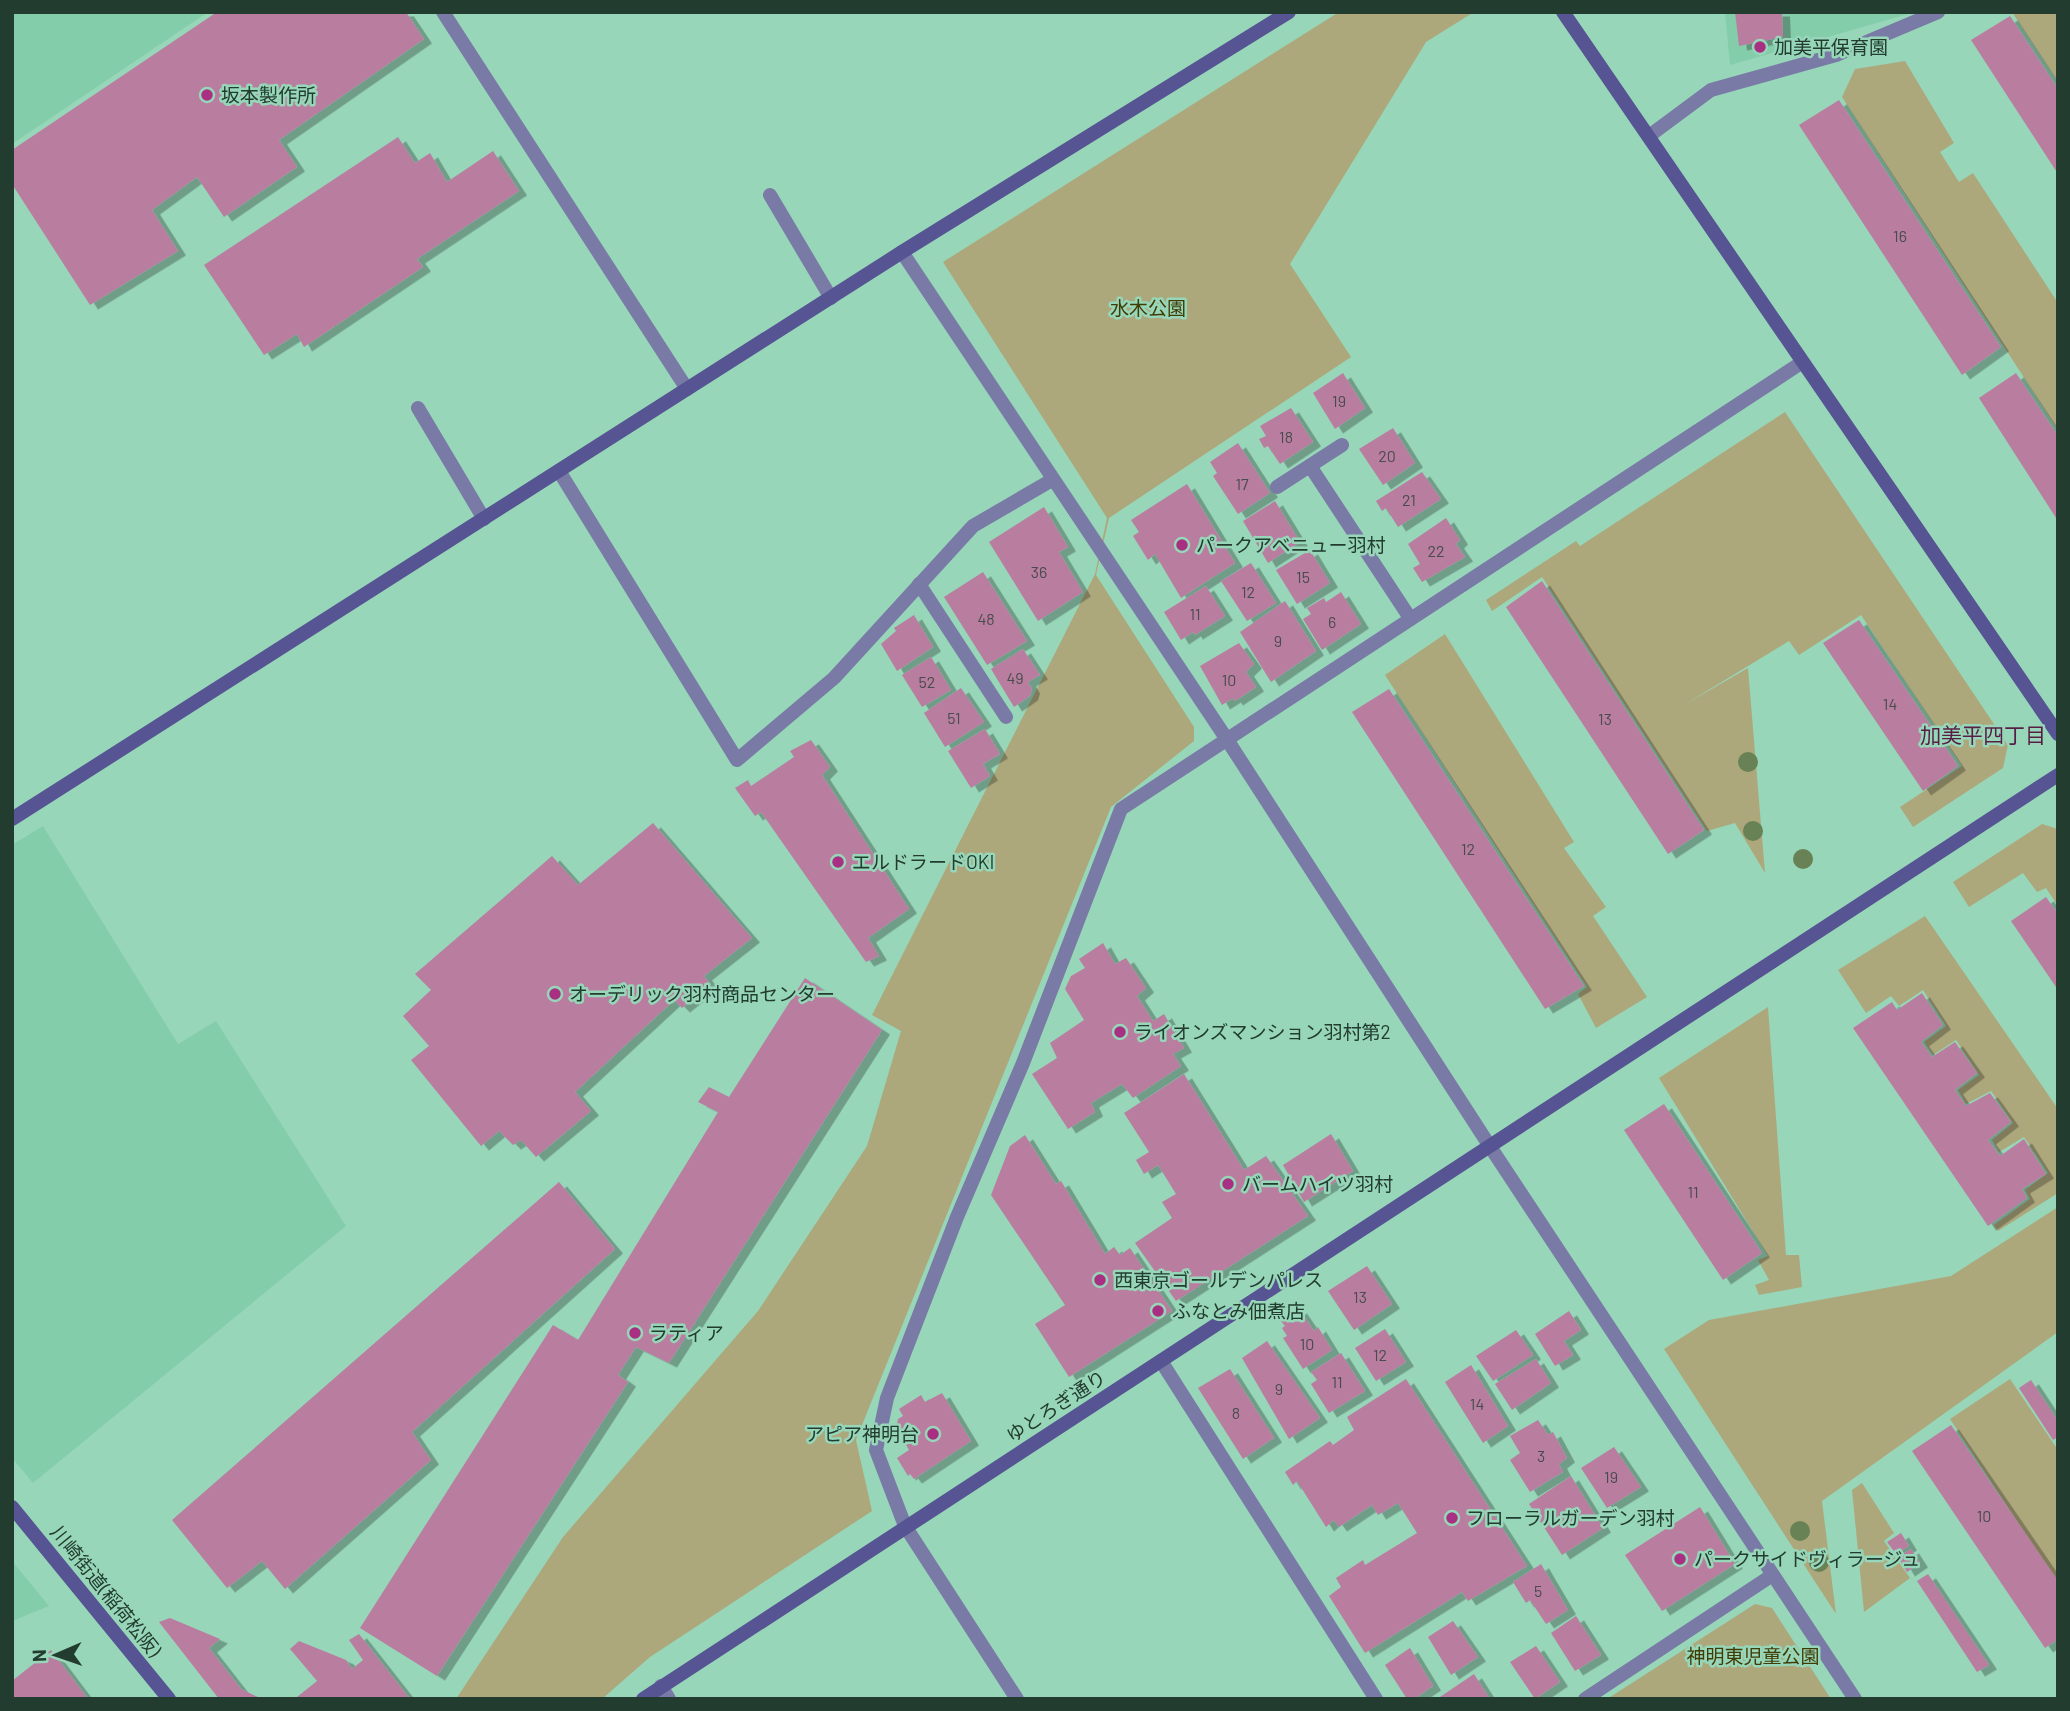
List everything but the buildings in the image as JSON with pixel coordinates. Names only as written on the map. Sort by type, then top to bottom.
[{"type":"street","points":[[443,12],[687,389]]},
{"type":"street","points":[[12,819],[902,252],[1289,12]]},
{"type":"street","points":[[1563,12],[1801,363],[2058,734]]},
{"type":"street","points":[[1648,136],[1711,90],[1836,55],[1938,12]]},
{"type":"street","points":[[770,195],[831,298]]},
{"type":"street","points":[[902,252],[1226,738],[1771,1576],[1855,1699]]},
{"type":"street","points":[[1017,1699],[905,1526],[876,1450],[887,1398],[957,1217],[1023,1063],[1121,809],[1801,363]]},
{"type":"street","points":[[418,408],[484,519]]},
{"type":"street","points":[[1277,487],[1342,445]]},
{"type":"street","points":[[1310,466],[1410,618]]},
{"type":"street","points":[[559,471],[737,760],[834,678],[973,526],[1052,480]]},
{"type":"street","points":[[919,584],[1006,717]]},
{"type":"street","name":"ゆとろぎ通り","points":[[643,1699],[665,1692],[905,1526],[2058,775]]},
{"type":"street","points":[[1161,1361],[1376,1699]]},
{"type":"street","name":"川崎街道(稲荷松阪)","points":[[12,1507],[169,1699]]},
{"type":"street","points":[[1585,1699],[1771,1576]]},
{"type":"shaded area","points":[[12,12],[208,12],[12,144]]},
{"type":"shaded area","name":"加美平保育園","points":[[1725,12],[1915,12],[1730,65]]},
{"type":"shaded area","points":[[43,826],[178,1044],[216,1021],[346,1226],[33,1483],[12,1458],[12,845]]},
{"type":"shaded area","points":[[12,1561],[49,1606],[12,1621]]},
{"type":"green space","name":"水木公園","points":[[1339,12],[1474,12],[1426,42],[1290,264],[1351,357],[1109,518],[1096,575],[1194,727],[1194,741],[1111,807],[856,1440],[872,1511],[650,1657],[602,1699],[456,1699],[563,1537],[758,1311],[867,1146],[901,1031],[872,1015],[1095,574],[1107,518],[943,262]]},
{"type":"green space","points":[[2012,12],[2058,12],[2058,82]]},
{"type":"green space","points":[[1905,61],[1954,143],[1940,152],[1959,182],[1973,173],[2058,303],[2058,430],[1842,97],[1855,69]]},
{"type":"green space","points":[[1785,412],[2008,745],[2003,768],[1913,827],[1900,807],[1962,766],[1861,615],[1799,655],[1789,641],[1684,705],[1748,668],[1765,873],[1735,823],[1707,831],[1542,577],[1492,611],[1486,600],[1576,541],[1580,546]]},
{"type":"green space","points":[[1445,634],[1574,842],[1564,848],[1606,907],[1593,916],[1647,997],[1596,1028],[1578,994],[1587,987],[1385,675]]},
{"type":"green space","points":[[2042,824],[2058,829],[2058,906],[2046,888],[2037,892],[2023,873],[1969,907],[1953,882]]},
{"type":"green space","points":[[1925,916],[2058,1109],[2058,1193],[1998,1231],[1994,1225],[2030,1199],[2025,1190],[2048,1173],[2024,1137],[1999,1152],[1992,1140],[2013,1123],[1991,1091],[1966,1104],[1958,1090],[1979,1075],[1956,1040],[1933,1055],[1924,1042],[1946,1026],[1923,990],[1899,1006],[1891,996],[1866,1013],[1838,970]]},
{"type":"green space","points":[[1768,1007],[1786,1255],[1799,1255],[1802,1287],[1759,1295],[1755,1285],[1769,1280],[1758,1260],[1768,1256],[1659,1078]]},
{"type":"green space","points":[[2058,1207],[2058,1332],[1822,1501],[1836,1614],[1664,1349],[1709,1320],[1951,1276]]},
{"type":"green space","points":[[2010,1379],[2058,1450],[2058,1584],[1950,1419]]},
{"type":"green space","points":[[1862,1483],[1894,1533],[1884,1541],[1910,1578],[1864,1612],[1852,1490]]},
{"type":"green space","name":"神明東児童公園","points":[[1755,1604],[1772,1608],[1831,1699],[1607,1699]]},
{"type":"place","name":"加美平保育園","points":[[1760,47]]},
{"type":"place","name":"坂本製作所","points":[[207,95]]},
{"type":"place","name":"パークアベニュー羽村","points":[[1182,545]]},
{"type":"place","name":"エルドラードOKI","points":[[838,862]]},
{"type":"place","name":"オーデリック羽村商品センター","points":[[555,994]]},
{"type":"place","name":"ライオンズマンション羽村第2","points":[[1120,1032]]},
{"type":"place","name":"バームハイツ羽村","points":[[1228,1184]]},
{"type":"place","name":"西東京ゴールデンパレス","points":[[1100,1280]]},
{"type":"place","name":"ふなとみ佃煮店","points":[[1158,1311]]},
{"type":"place","name":"ラティア","points":[[635,1333]]},
{"type":"place","name":"アピア神明台","points":[[933,1434]]},
{"type":"place","name":"フローラルガーデン羽村","points":[[1452,1518]]},
{"type":"place","name":"パークサイドヴィラージュ","points":[[1680,1559]]},
{"type":"district","name":"加美平四丁目","points":[[1983,736]]}]
